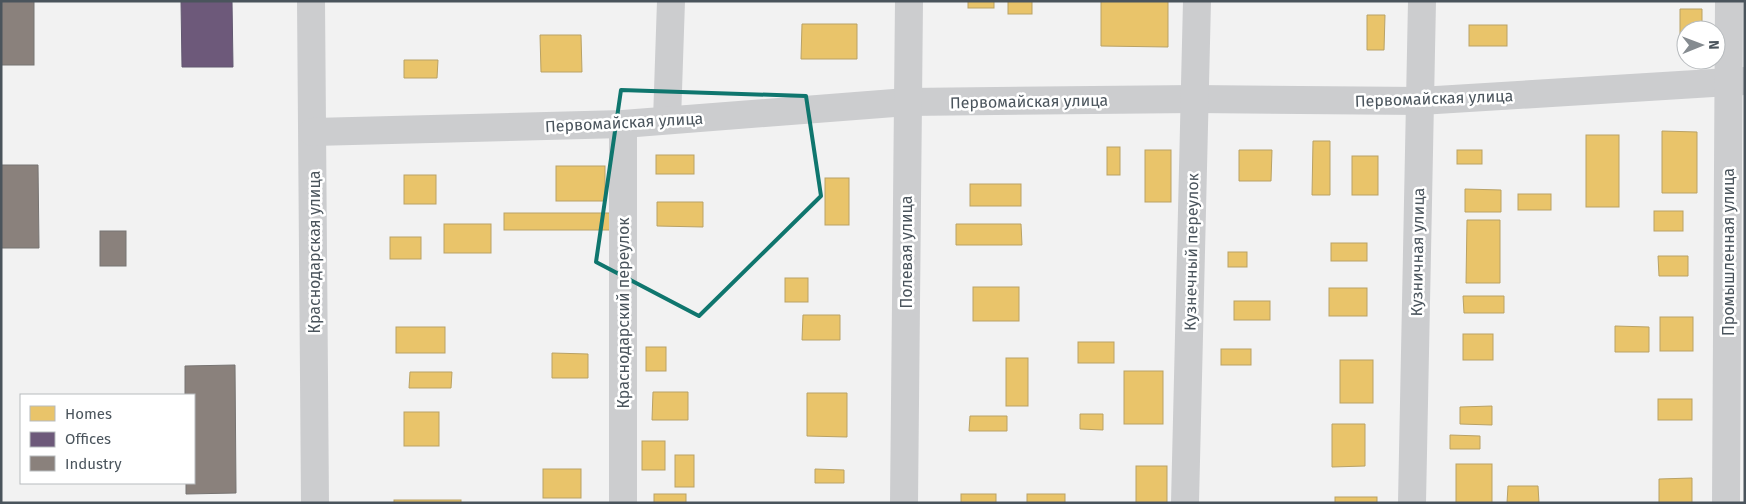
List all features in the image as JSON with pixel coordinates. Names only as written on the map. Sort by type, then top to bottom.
[{"type":"street","name":"Краснодарская улица","points":[[311,1],[315,503]]},
{"type":"street","points":[[667,120],[671,1]]},
{"type":"street","name":"Полевая улица","points":[[904,503],[909,1]]},
{"type":"street","name":"Кузнечный переулок","points":[[1185,503],[1197,1]]},
{"type":"street","name":"Кузничная улица","points":[[1412,503],[1422,1]]},
{"type":"street","name":"Промышленная улица","points":[[1726,503],[1737,81],[1729,1]]},
{"type":"street","name":"Первомайская улица","points":[[313,132],[623,124],[907,102],[1194,99],[1420,101],[1737,81]]},
{"type":"street","name":"Краснодарский переулок","points":[[623,124],[623,503]]},
{"type":"highlighted area","points":[[621,90],[806,96],[821,196],[699,316],[596,262]]},
{"type":"building: Homes","points":[[968,1],[994,1],[994,8],[968,8]]},
{"type":"building: Homes","points":[[1008,1],[1032,1],[1032,14],[1008,14]]},
{"type":"building: Homes","points":[[1101,1],[1168,1],[1168,47],[1101,46]]},
{"type":"building: Homes","points":[[1680,9],[1702,9],[1702,20],[1680,20]]},
{"type":"building: Homes","points":[[1367,15],[1385,15],[1384,50],[1367,50]]},
{"type":"building: Homes","points":[[802,24],[857,24],[857,59],[801,59]]},
{"type":"building: Homes","points":[[1469,25],[1507,25],[1507,46],[1469,46]]},
{"type":"building: Homes","points":[[540,35],[581,35],[582,72],[541,72]]},
{"type":"building: Homes","points":[[404,60],[438,60],[437,78],[404,78]]},
{"type":"building: Homes","points":[[1662,131],[1697,132],[1697,193],[1662,193]]},
{"type":"building: Homes","points":[[1586,135],[1619,135],[1619,207],[1586,207]]},
{"type":"building: Homes","points":[[1313,141],[1330,141],[1330,195],[1312,195]]},
{"type":"building: Homes","points":[[1107,147],[1120,147],[1120,175],[1107,175]]},
{"type":"building: Homes","points":[[1145,150],[1171,150],[1171,202],[1145,202]]},
{"type":"building: Homes","points":[[1239,150],[1272,150],[1271,181],[1239,181]]},
{"type":"building: Homes","points":[[1457,150],[1482,150],[1482,164],[1457,164]]},
{"type":"building: Homes","points":[[656,155],[694,155],[694,174],[656,174]]},
{"type":"building: Homes","points":[[1352,156],[1378,156],[1378,195],[1352,195]]},
{"type":"building: Homes","points":[[556,166],[605,166],[605,201],[556,201]]},
{"type":"building: Homes","points":[[404,175],[436,175],[436,204],[404,204]]},
{"type":"building: Homes","points":[[825,178],[849,178],[849,225],[825,225]]},
{"type":"building: Homes","points":[[970,184],[1021,184],[1021,206],[970,206]]},
{"type":"building: Homes","points":[[1465,189],[1501,190],[1501,212],[1465,212]]},
{"type":"building: Homes","points":[[1518,194],[1551,194],[1551,210],[1518,210]]},
{"type":"building: Homes","points":[[657,202],[703,202],[703,227],[657,226]]},
{"type":"building: Homes","points":[[1654,211],[1683,211],[1683,231],[1654,231]]},
{"type":"building: Homes","points":[[504,213],[611,213],[611,230],[504,230]]},
{"type":"building: Homes","points":[[1467,220],[1500,220],[1500,283],[1466,283]]},
{"type":"building: Homes","points":[[444,224],[491,224],[491,253],[444,253]]},
{"type":"building: Homes","points":[[956,224],[1021,224],[1022,245],[956,245]]},
{"type":"building: Homes","points":[[390,237],[421,237],[421,259],[390,259]]},
{"type":"building: Homes","points":[[1331,243],[1367,243],[1367,261],[1331,261]]},
{"type":"building: Homes","points":[[1228,252],[1247,252],[1247,267],[1228,267]]},
{"type":"building: Homes","points":[[1658,256],[1688,256],[1688,276],[1659,276]]},
{"type":"building: Homes","points":[[785,278],[808,278],[808,302],[785,302]]},
{"type":"building: Homes","points":[[973,287],[1019,287],[1019,321],[973,321]]},
{"type":"building: Homes","points":[[1329,288],[1367,288],[1367,316],[1329,316]]},
{"type":"building: Homes","points":[[1463,296],[1504,296],[1504,313],[1464,313]]},
{"type":"building: Homes","points":[[1234,301],[1270,301],[1270,320],[1234,320]]},
{"type":"building: Homes","points":[[803,315],[840,315],[840,340],[802,340]]},
{"type":"building: Homes","points":[[1660,317],[1693,317],[1693,351],[1660,351]]},
{"type":"building: Homes","points":[[1615,326],[1649,327],[1649,352],[1615,352]]},
{"type":"building: Homes","points":[[396,327],[445,327],[445,353],[396,353]]},
{"type":"building: Homes","points":[[1463,334],[1493,334],[1493,360],[1463,360]]},
{"type":"building: Homes","points":[[1078,342],[1114,342],[1114,363],[1078,363]]},
{"type":"building: Homes","points":[[646,347],[666,347],[666,371],[646,371]]},
{"type":"building: Homes","points":[[1221,349],[1251,349],[1251,365],[1221,365]]},
{"type":"building: Homes","points":[[552,353],[588,354],[588,378],[552,378]]},
{"type":"building: Homes","points":[[1006,358],[1028,358],[1028,406],[1006,406]]},
{"type":"building: Homes","points":[[1340,360],[1373,360],[1373,403],[1340,403]]},
{"type":"building: Homes","points":[[1124,371],[1163,371],[1163,424],[1124,424]]},
{"type":"building: Homes","points":[[410,372],[452,372],[451,388],[409,388]]},
{"type":"building: Homes","points":[[653,392],[688,392],[688,420],[652,420]]},
{"type":"building: Homes","points":[[807,393],[847,393],[847,437],[807,436]]},
{"type":"building: Homes","points":[[1658,399],[1692,399],[1692,420],[1658,420]]},
{"type":"building: Homes","points":[[1492,406],[1492,425],[1460,424],[1460,407]]},
{"type":"building: Homes","points":[[404,412],[439,412],[439,446],[404,446]]},
{"type":"building: Homes","points":[[1080,414],[1103,414],[1103,430],[1080,429]]},
{"type":"building: Homes","points":[[970,416],[1007,416],[1007,431],[969,431]]},
{"type":"building: Homes","points":[[1332,424],[1365,424],[1365,466],[1332,467]]},
{"type":"building: Homes","points":[[1450,435],[1480,436],[1480,449],[1450,449]]},
{"type":"building: Homes","points":[[642,441],[665,441],[665,470],[642,470]]},
{"type":"building: Homes","points":[[675,455],[694,455],[694,487],[675,487]]},
{"type":"building: Homes","points":[[1456,464],[1492,464],[1492,503],[1456,503]]},
{"type":"building: Homes","points":[[1136,466],[1167,466],[1167,503],[1136,503]]},
{"type":"building: Homes","points":[[543,469],[581,469],[581,498],[543,498]]},
{"type":"building: Homes","points":[[815,469],[844,470],[844,483],[815,483]]},
{"type":"building: Homes","points":[[1692,478],[1692,503],[1659,503],[1659,479]]},
{"type":"building: Homes","points":[[1508,486],[1538,486],[1539,503],[1507,503]]},
{"type":"building: Homes","points":[[654,494],[686,494],[686,503],[654,503]]},
{"type":"building: Homes","points":[[961,494],[996,494],[996,503],[961,503]]},
{"type":"building: Homes","points":[[1027,494],[1065,494],[1065,503],[1027,503]]},
{"type":"building: Homes","points":[[1335,497],[1377,497],[1377,503],[1335,503]]},
{"type":"building: Homes","points":[[394,500],[461,500],[461,503],[394,503]]},
{"type":"building: Offices","points":[[181,1],[232,1],[233,67],[182,67]]},
{"type":"building: Industry","points":[[1,1],[34,1],[34,65],[1,65]]},
{"type":"building: Industry","points":[[1,165],[38,165],[39,248],[1,248]]},
{"type":"building: Industry","points":[[100,231],[126,231],[126,266],[100,266]]},
{"type":"building: Industry","points":[[235,365],[236,493],[186,494],[186,484],[195,484],[195,394],[185,394],[185,366]]}]
